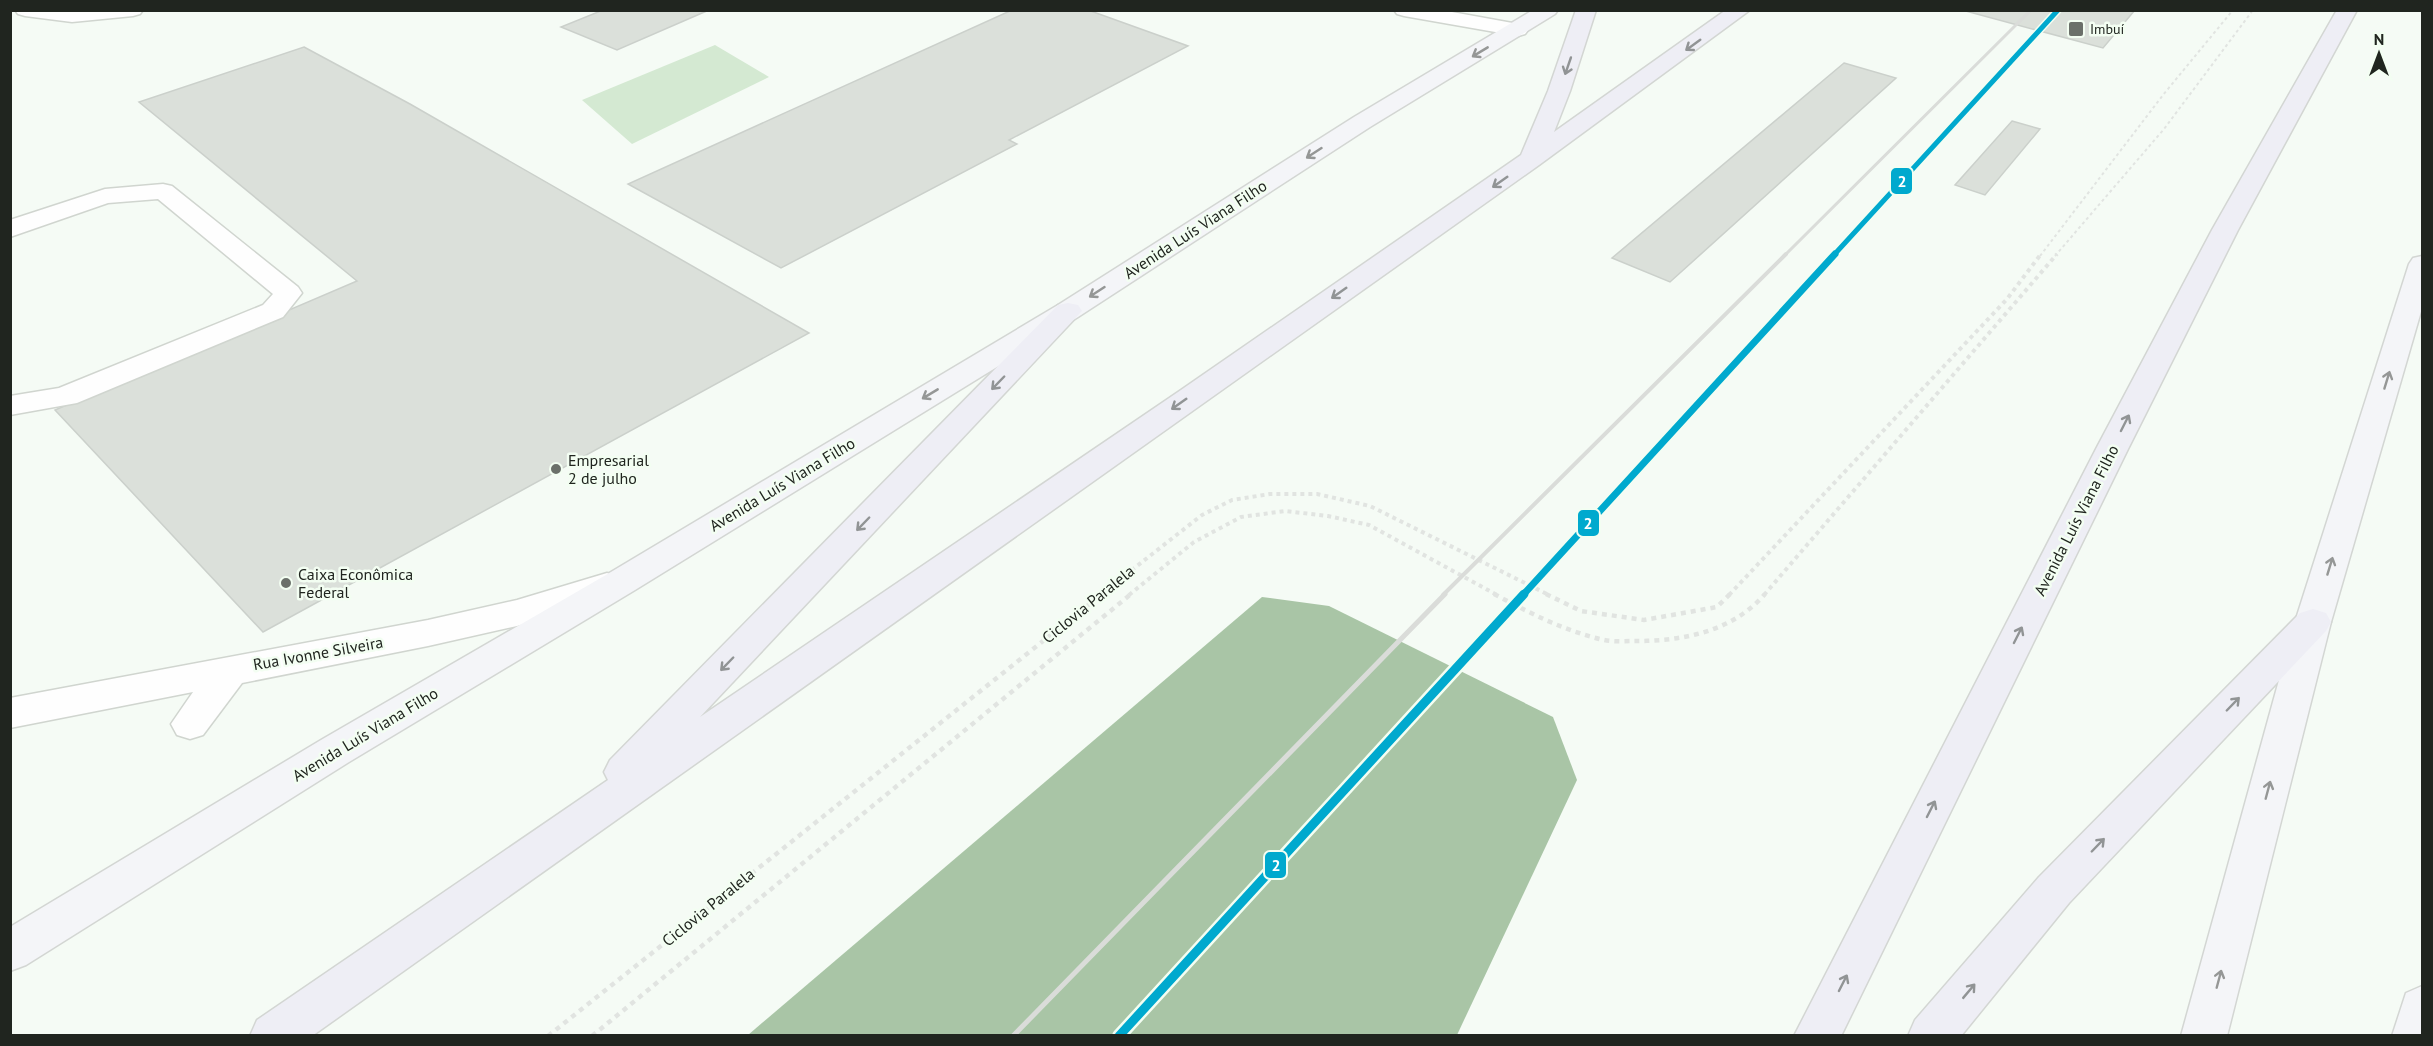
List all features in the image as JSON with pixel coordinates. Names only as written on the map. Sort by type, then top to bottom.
[{"type":"highway","points":[[1531,160],[1559,91],[1586,10]]},
{"type":"highway","points":[[273,1035],[574,823],[1531,160],[1740,10]]},
{"type":"highway","name":"Avenida Luís Viana Filho","points":[[1817,1035],[2225,230],[2348,10]]},
{"type":"highway","points":[[574,823],[1068,311]]},
{"type":"highway","points":[[1931,1035],[2054,890],[2313,622]]},
{"type":"main road","name":"Avenida Luís Viana Filho","points":[[10,951],[335,751],[623,581],[1068,311],[1362,122],[1548,10]]},
{"type":"main road","points":[[2204,1035],[2313,622],[2422,264]]},
{"type":"main road","points":[[2415,1035],[2422,1008]]},
{"type":"street","points":[[25,10],[72,16],[134,10]]},
{"type":"street","points":[[1404,10],[1518,30]]},
{"type":"street","points":[[10,229],[105,196],[163,191],[288,293],[273,311],[66,396],[10,406]]},
{"type":"street","name":"Rua Ivonne Silveira","points":[[10,712],[428,633],[517,613],[623,581]]},
{"type":"street","points":[[190,724],[232,669]]},
{"type":"path","name":"Ciclovia Paralela","points":[[548,1035],[1175,535],[1202,515],[1232,500],[1270,494],[1317,494],[1370,506],[1581,611],[1644,620],[1717,607],[1775,549],[2007,299],[2156,104],[2233,10]]},
{"type":"path","points":[[592,1035],[1194,542],[1241,517],[1285,511],[1328,516],[1369,525],[1539,618],[1571,631],[1607,640],[1665,640],[1710,632],[1753,608],[2164,129],[2253,10]]},
{"type":"shaded area","points":[[715,45],[769,77],[632,144],[582,100]]},
{"type":"shaded area","points":[[1262,597],[1329,606],[1553,717],[1577,780],[1457,1035],[748,1035]]},
{"type":"building","points":[[603,10],[709,10],[617,50],[561,27]]},
{"type":"building","points":[[1012,10],[1088,10],[1188,46],[1009,140],[1017,144],[781,268],[628,184]]},
{"type":"building","name":"Imbuí","points":[[1962,10],[2135,10],[2103,48]]},
{"type":"building","points":[[304,47],[410,104],[809,333],[263,632],[55,410],[357,281],[139,102]]},
{"type":"building","points":[[1844,63],[1896,78],[1670,282],[1612,258]]},
{"type":"building","points":[[2012,121],[2040,129],[1985,195],[1955,185]]},
{"type":"railway","points":[[1784,256],[2031,10]]},
{"type":"railway","points":[[1443,595],[1786,254]]},
{"type":"railway","points":[[1013,1036],[1445,594]]},
{"type":"metro line","name":"2","points":[[1119,1036],[2058,10]]},
{"type":"place","name":"Imbuí","points":[[2076,29]]},
{"type":"place","name":"Empresarial 2 de julho","points":[[556,469]]},
{"type":"place","name":"Caixa Econômica Federal","points":[[286,583]]}]
